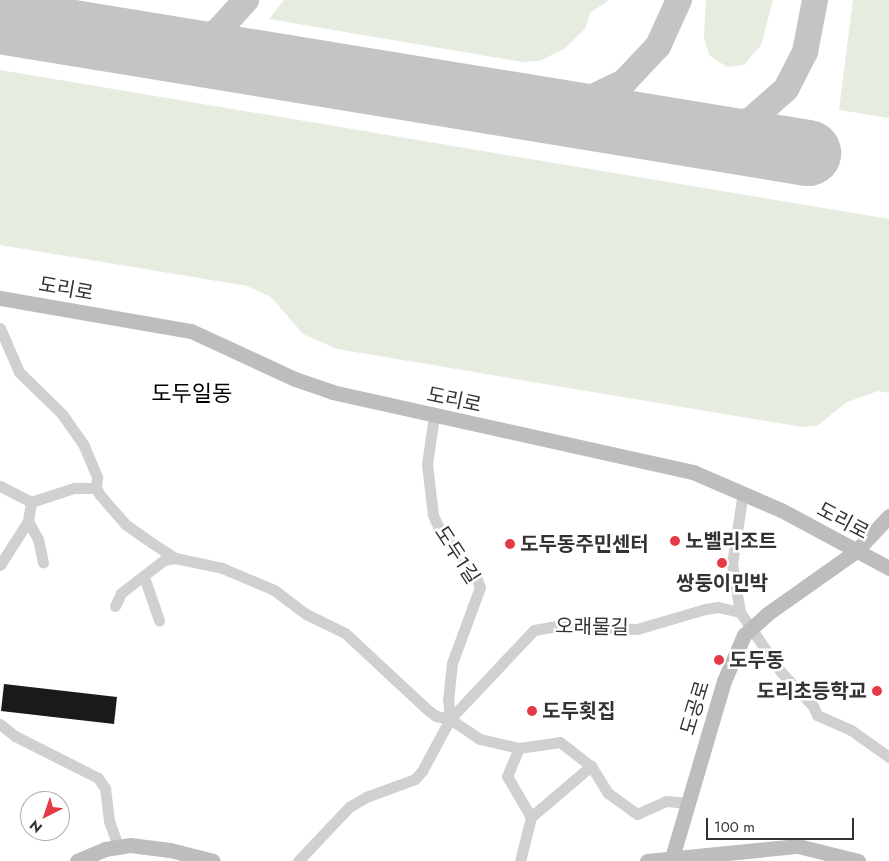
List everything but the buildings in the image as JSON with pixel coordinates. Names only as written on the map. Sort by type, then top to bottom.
[{"type":"street","name":"도리로","points":[[0,298],[191,331],[295,379],[332,392],[434,416],[639,458],[693,472],[743,492],[889,568]]},
{"type":"street","points":[[0,328],[19,372],[62,414],[84,446],[97,477],[96,488],[125,524],[175,558],[222,568],[274,590],[306,614],[346,633],[428,710],[436,716],[450,719],[486,743],[519,748],[556,740],[570,747],[591,766],[608,793],[631,812],[643,814],[666,801],[688,804]]},
{"type":"street","name":"도두1길","points":[[434,416],[426,464],[433,515],[440,531],[474,572],[480,587],[452,663],[448,699],[450,719]]},
{"type":"street","points":[[0,486],[31,502],[74,488],[96,488]]},
{"type":"street","points":[[743,492],[732,564],[740,612],[752,626],[781,672],[813,706],[816,715],[851,730],[889,757]]},
{"type":"street","points":[[0,565],[28,521],[31,502]]},
{"type":"street","name":"도공로","points":[[672,859],[727,674],[744,635],[752,626],[856,551],[889,516]]},
{"type":"street","points":[[28,521],[38,539],[43,562]]},
{"type":"street","points":[[115,606],[121,593],[164,560],[175,558]]},
{"type":"street","points":[[144,577],[159,620]]},
{"type":"street","name":"오래물길","points":[[298,861],[349,807],[366,797],[415,779],[422,771],[450,719],[507,655],[540,628],[637,628],[704,608],[718,607],[740,612]]},
{"type":"street","points":[[0,724],[15,736],[98,778],[105,788],[108,821],[118,846]]},
{"type":"street","points":[[519,748],[507,780],[531,817]]},
{"type":"street","points":[[520,861],[531,817],[591,766]]},
{"type":"street","points":[[77,861],[118,846],[156,847],[213,861]]},
{"type":"street","points":[[648,861],[798,846],[858,861]]},
{"type":"shaded area","points":[[284,0],[609,0],[590,13],[585,29],[564,49],[539,61],[522,62],[269,19]]},
{"type":"shaded area","points":[[706,0],[773,0],[761,45],[744,65],[727,67],[710,56],[704,39]]},
{"type":"shaded area","points":[[853,0],[889,0],[889,118],[839,110]]},
{"type":"shaded area","points":[[0,70],[889,219],[889,393],[878,391],[847,402],[817,426],[802,427],[337,349],[303,334],[271,297],[247,286],[0,245]]},
{"type":"taxiway","points":[[141,42],[179,44],[201,40],[218,31],[246,0]]},
{"type":"taxiway","points":[[513,106],[561,107],[580,103],[624,82],[658,46],[679,0]]},
{"type":"taxiway","points":[[693,134],[725,129],[752,119],[786,89],[805,52],[815,0]]},
{"type":"runway","points":[[0,21],[808,153]]},
{"type":"place","name":"노벨리조트","points":[[675,541]]},
{"type":"place","name":"도두동주민센터","points":[[510,544]]},
{"type":"place","name":"쌍둥이민박","points":[[722,563]]},
{"type":"place","name":"도두동","points":[[719,660]]},
{"type":"place","name":"도리초등학교","points":[[877,691]]},
{"type":"place","name":"도두횟집","points":[[532,711]]},
{"type":"district","name":"도두일동","points":[[192,394]]}]
